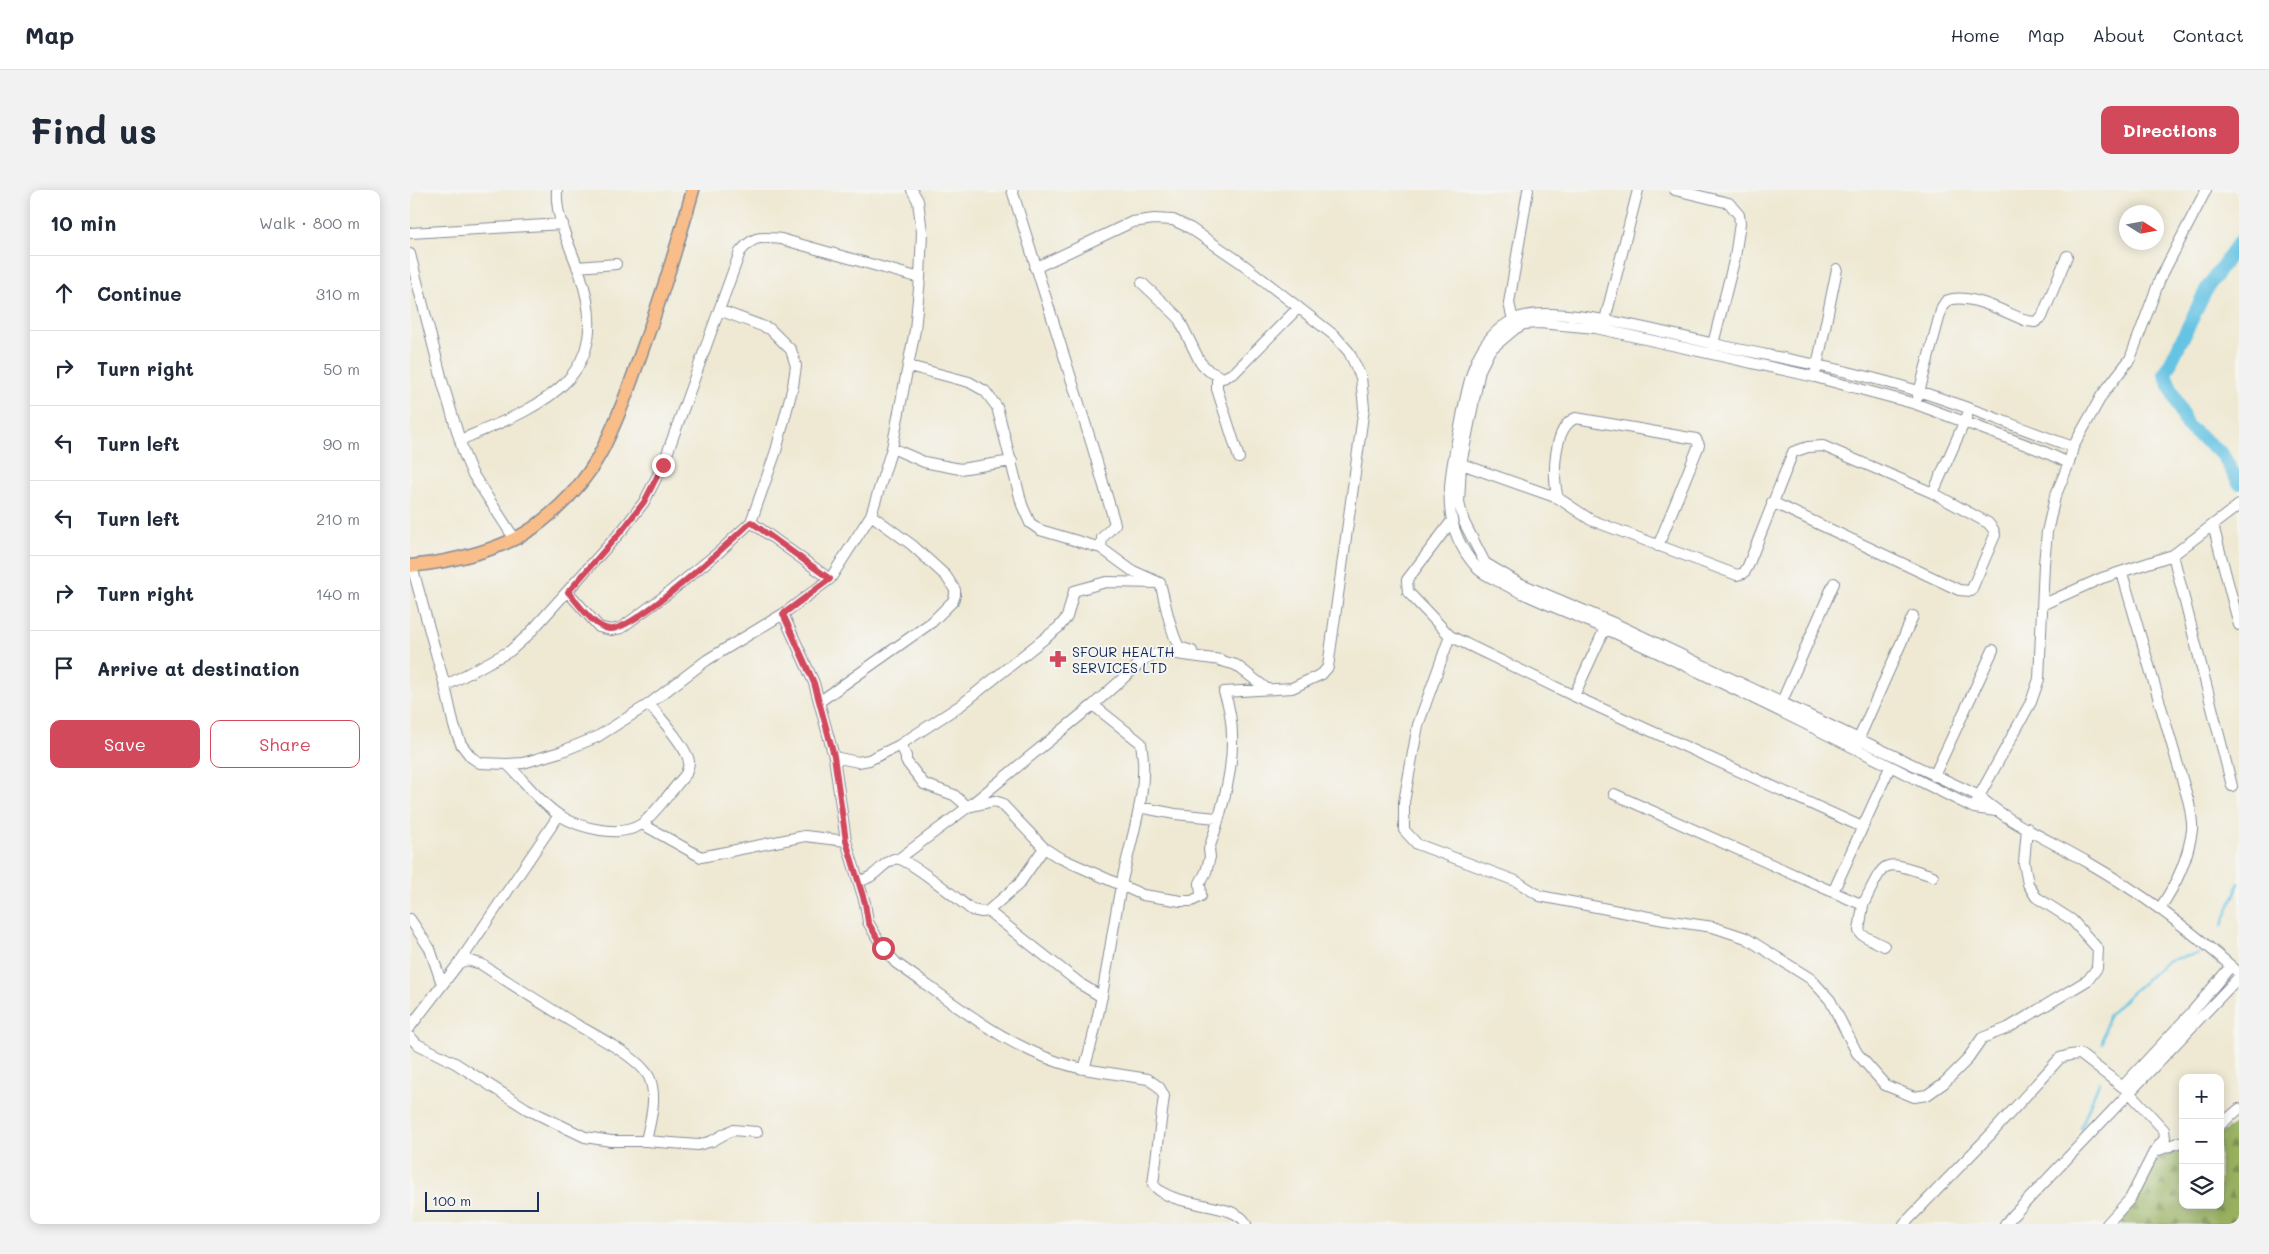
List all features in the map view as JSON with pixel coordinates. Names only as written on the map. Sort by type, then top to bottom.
[{"type":"main road","points":[[411,566],[453,560],[484,551],[514,538],[540,524],[582,480],[600,454],[615,422],[643,348],[693,190]]},
{"type":"street","points":[[460,440],[540,404],[562,388],[572,375],[582,356],[589,333],[590,313],[586,294],[558,212],[557,190]]},
{"type":"street","points":[[411,566],[445,686],[454,726],[461,744],[471,757],[480,763],[507,764],[523,763],[560,752],[597,737],[649,704],[707,660],[783,614],[830,579],[871,515],[892,448],[915,330],[920,278],[922,232],[918,201],[912,190]]},
{"type":"street","points":[[1012,190],[1115,524],[1102,538],[1101,548]]},
{"type":"street","points":[[1514,324],[1509,303],[1528,190]]},
{"type":"street","points":[[1606,320],[1638,190]]},
{"type":"street","points":[[1675,190],[1729,203],[1739,215],[1740,224],[1735,257],[1712,349]]},
{"type":"street","points":[[1974,808],[2031,702],[2039,679],[2047,532],[2055,497],[2069,463],[2073,447],[2102,396],[2130,359],[2160,279],[2206,190]]},
{"type":"street","points":[[1035,268],[1132,222],[1154,219],[1173,220],[1190,228],[1240,262],[1335,336],[1349,352],[1361,378],[1364,408],[1328,667],[1322,674],[1292,688],[1224,692]]},
{"type":"street","points":[[410,233],[563,224]]},
{"type":"street","points":[[445,686],[510,652],[568,592],[644,502],[663,465],[740,252],[750,240],[763,237],[781,239],[920,278]]},
{"type":"street","points":[[410,254],[443,384],[472,473],[514,538]]},
{"type":"street","points":[[1916,404],[1942,307],[1946,301],[1960,298],[1972,300],[2027,322],[2035,322],[2042,317],[2067,256]]},
{"type":"street","points":[[577,267],[616,264]]},
{"type":"street","points":[[1815,377],[1836,269]]},
{"type":"street","points":[[1142,283],[1178,317],[1200,362],[1217,377],[1223,378],[1234,372],[1298,308]]},
{"type":"street","points":[[568,592],[599,626],[611,630],[621,628],[719,552],[751,522],[776,451],[793,386],[796,366],[792,350],[770,329],[719,310]]},
{"type":"street","points":[[2069,463],[1965,421],[1916,404],[1606,320],[1545,314],[1527,315],[1514,324],[1490,350],[1480,370],[1448,493],[1451,522],[1460,546],[1481,572],[1515,590],[1979,796],[1996,811],[2090,863],[2160,908],[2239,973]]},
{"type":"street","points":[[1514,324],[1539,323],[1596,328],[1712,349],[1817,365],[1920,391],[2073,447]]},
{"type":"street","points":[[909,366],[969,382],[985,391],[997,407],[1022,505],[1030,523],[1040,530],[1101,548],[1131,570],[1160,583],[1172,623],[1173,636],[1180,647],[1236,665],[1267,689],[1224,692]]},
{"type":"street","points":[[1217,377],[1217,389],[1238,458]]},
{"type":"street","points":[[1932,493],[1970,410]]},
{"type":"street","points":[[1558,498],[1553,478],[1560,435],[1571,420],[1576,418],[1696,438],[1699,445],[1658,546]]},
{"type":"street","points":[[1457,463],[1558,498],[1591,520],[1737,575],[1744,572],[1748,566],[1772,502],[1793,452],[1808,447],[1823,446],[1932,493],[1988,523],[1995,535],[1970,590],[1959,590],[1772,502]]},
{"type":"street","points":[[892,448],[924,462],[960,469],[1012,461]]},
{"type":"street","points":[[1457,463],[1459,503],[1464,522],[1485,563],[1517,582],[1616,624],[1779,707]]},
{"type":"street","points":[[2044,604],[2102,578],[2173,555],[2238,506]]},
{"type":"street","points":[[819,702],[932,622],[953,601],[955,595],[955,590],[946,576],[912,545],[871,515]]},
{"type":"street","points":[[751,522],[830,579]]},
{"type":"street","points":[[1451,522],[1407,580],[1408,592],[1450,636],[1574,696],[1862,827]]},
{"type":"street","points":[[2213,526],[2239,625]]},
{"type":"street","points":[[2173,555],[2232,786]]},
{"type":"street","points":[[2122,573],[2188,803],[2192,828],[2185,859],[2175,887],[2160,908]]},
{"type":"street","points":[[834,756],[858,762],[869,760],[898,746],[961,705],[1059,627],[1067,617],[1074,590],[1106,582],[1160,583]]},
{"type":"street","points":[[1779,707],[1834,583]]},
{"type":"street","points":[[783,614],[814,683],[834,756],[846,841],[868,922],[883,948],[896,964],[998,1033],[1054,1061],[1084,1069],[1148,1079],[1155,1082],[1164,1096],[1153,1184],[1158,1191],[1176,1199],[1226,1211],[1239,1216],[1246,1224]]},
{"type":"street","points":[[1857,743],[1913,616]]},
{"type":"street","points":[[1574,696],[1604,628]]},
{"type":"street","points":[[1450,636],[1418,724],[1404,802],[1404,830],[1417,844],[1516,881],[1540,896],[1664,920],[1713,927],[1746,938],[1816,984],[1830,1000],[1857,1053],[1885,1085],[1914,1097],[1927,1095],[1944,1083],[1966,1061],[1982,1038],[2008,1028],[2088,980],[2097,968],[2098,949],[2072,920],[2036,897],[2028,884],[2024,863],[2026,828]]},
{"type":"street","points":[[1934,776],[1993,650]]},
{"type":"street","points":[[858,881],[870,878],[894,859],[900,858],[968,807],[1093,705],[1146,658],[1162,652],[1221,660]]},
{"type":"street","points":[[968,807],[994,801],[1001,803],[1044,848],[1058,857],[1143,895],[1181,901],[1199,899],[1202,890],[1200,883],[1206,872],[1210,857],[1209,849],[1226,793],[1233,723],[1224,692]]},
{"type":"street","points":[[507,764],[559,815],[609,831],[632,829],[642,824],[686,774],[689,763],[677,739],[649,704]]},
{"type":"street","points":[[1084,1069],[1096,1033],[1121,885],[1142,796],[1144,759],[1141,743],[1093,705]]},
{"type":"street","points":[[1857,743],[1890,767],[1974,808],[1996,811]]},
{"type":"street","points":[[898,746],[903,750],[906,761],[924,784],[954,795],[968,807]]},
{"type":"street","points":[[1833,892],[1890,767]]},
{"type":"street","points":[[1614,794],[1863,905]]},
{"type":"street","points":[[1139,807],[1175,814],[1217,818]]},
{"type":"street","points":[[410,1028],[458,962],[559,815]]},
{"type":"street","points":[[642,824],[701,857],[805,836],[846,841]]},
{"type":"street","points":[[900,858],[972,910],[982,912],[988,911],[1019,884],[1044,848]]},
{"type":"street","points":[[1884,946],[1862,935],[1859,931],[1863,905],[1879,872],[1886,865],[1893,864],[1933,876]]},
{"type":"street","points":[[988,911],[1082,984],[1102,997]]},
{"type":"street","points":[[410,919],[430,949],[442,984]]},
{"type":"street","points":[[458,962],[467,960],[481,964],[573,1022],[617,1047],[640,1068],[648,1076],[651,1084],[653,1107],[646,1141]]},
{"type":"street","points":[[2004,1224],[2126,1089],[2231,966]]},
{"type":"street","points":[[2126,1089],[2239,977]]},
{"type":"street","points":[[410,1037],[417,1044],[463,1068],[528,1109],[576,1134],[611,1141],[646,1141],[698,1145],[712,1141],[732,1130],[756,1132]]},
{"type":"street","points":[[1904,1224],[1992,1133],[2060,1058],[2080,1054],[2126,1089],[2164,1130],[2165,1138],[2154,1152],[2130,1199],[2108,1224]]},
{"type":"street","points":[[2224,1122],[2239,1110]]},
{"type":"street","points":[[2154,1152],[2179,1143]]},
{"type":"green space","points":[[2239,1122],[2239,1224],[2121,1224],[2157,1159],[2179,1151],[2179,1209],[2224,1209],[2224,1131]]},
{"type":"waterway","points":[[2239,242],[2207,288],[2165,374],[2187,426],[2222,454],[2239,483]]},
{"type":"waterway","points":[[2222,925],[2239,883]]},
{"type":"waterway","points":[[2102,1043],[2108,1016],[2131,993],[2169,960],[2198,954]]},
{"type":"waterway","points":[[2081,1128],[2099,1082]]},
{"type":"place","name":"SFOUR HEALTH SERVICES LTD","points":[[1058,659]]},
{"type":"route","points":[[663,465],[644,502],[568,592],[599,626],[611,630],[621,628],[633,621],[719,552],[751,522],[830,579],[783,614],[814,683],[834,756],[846,841],[865,903],[868,922],[883,948]]}]
